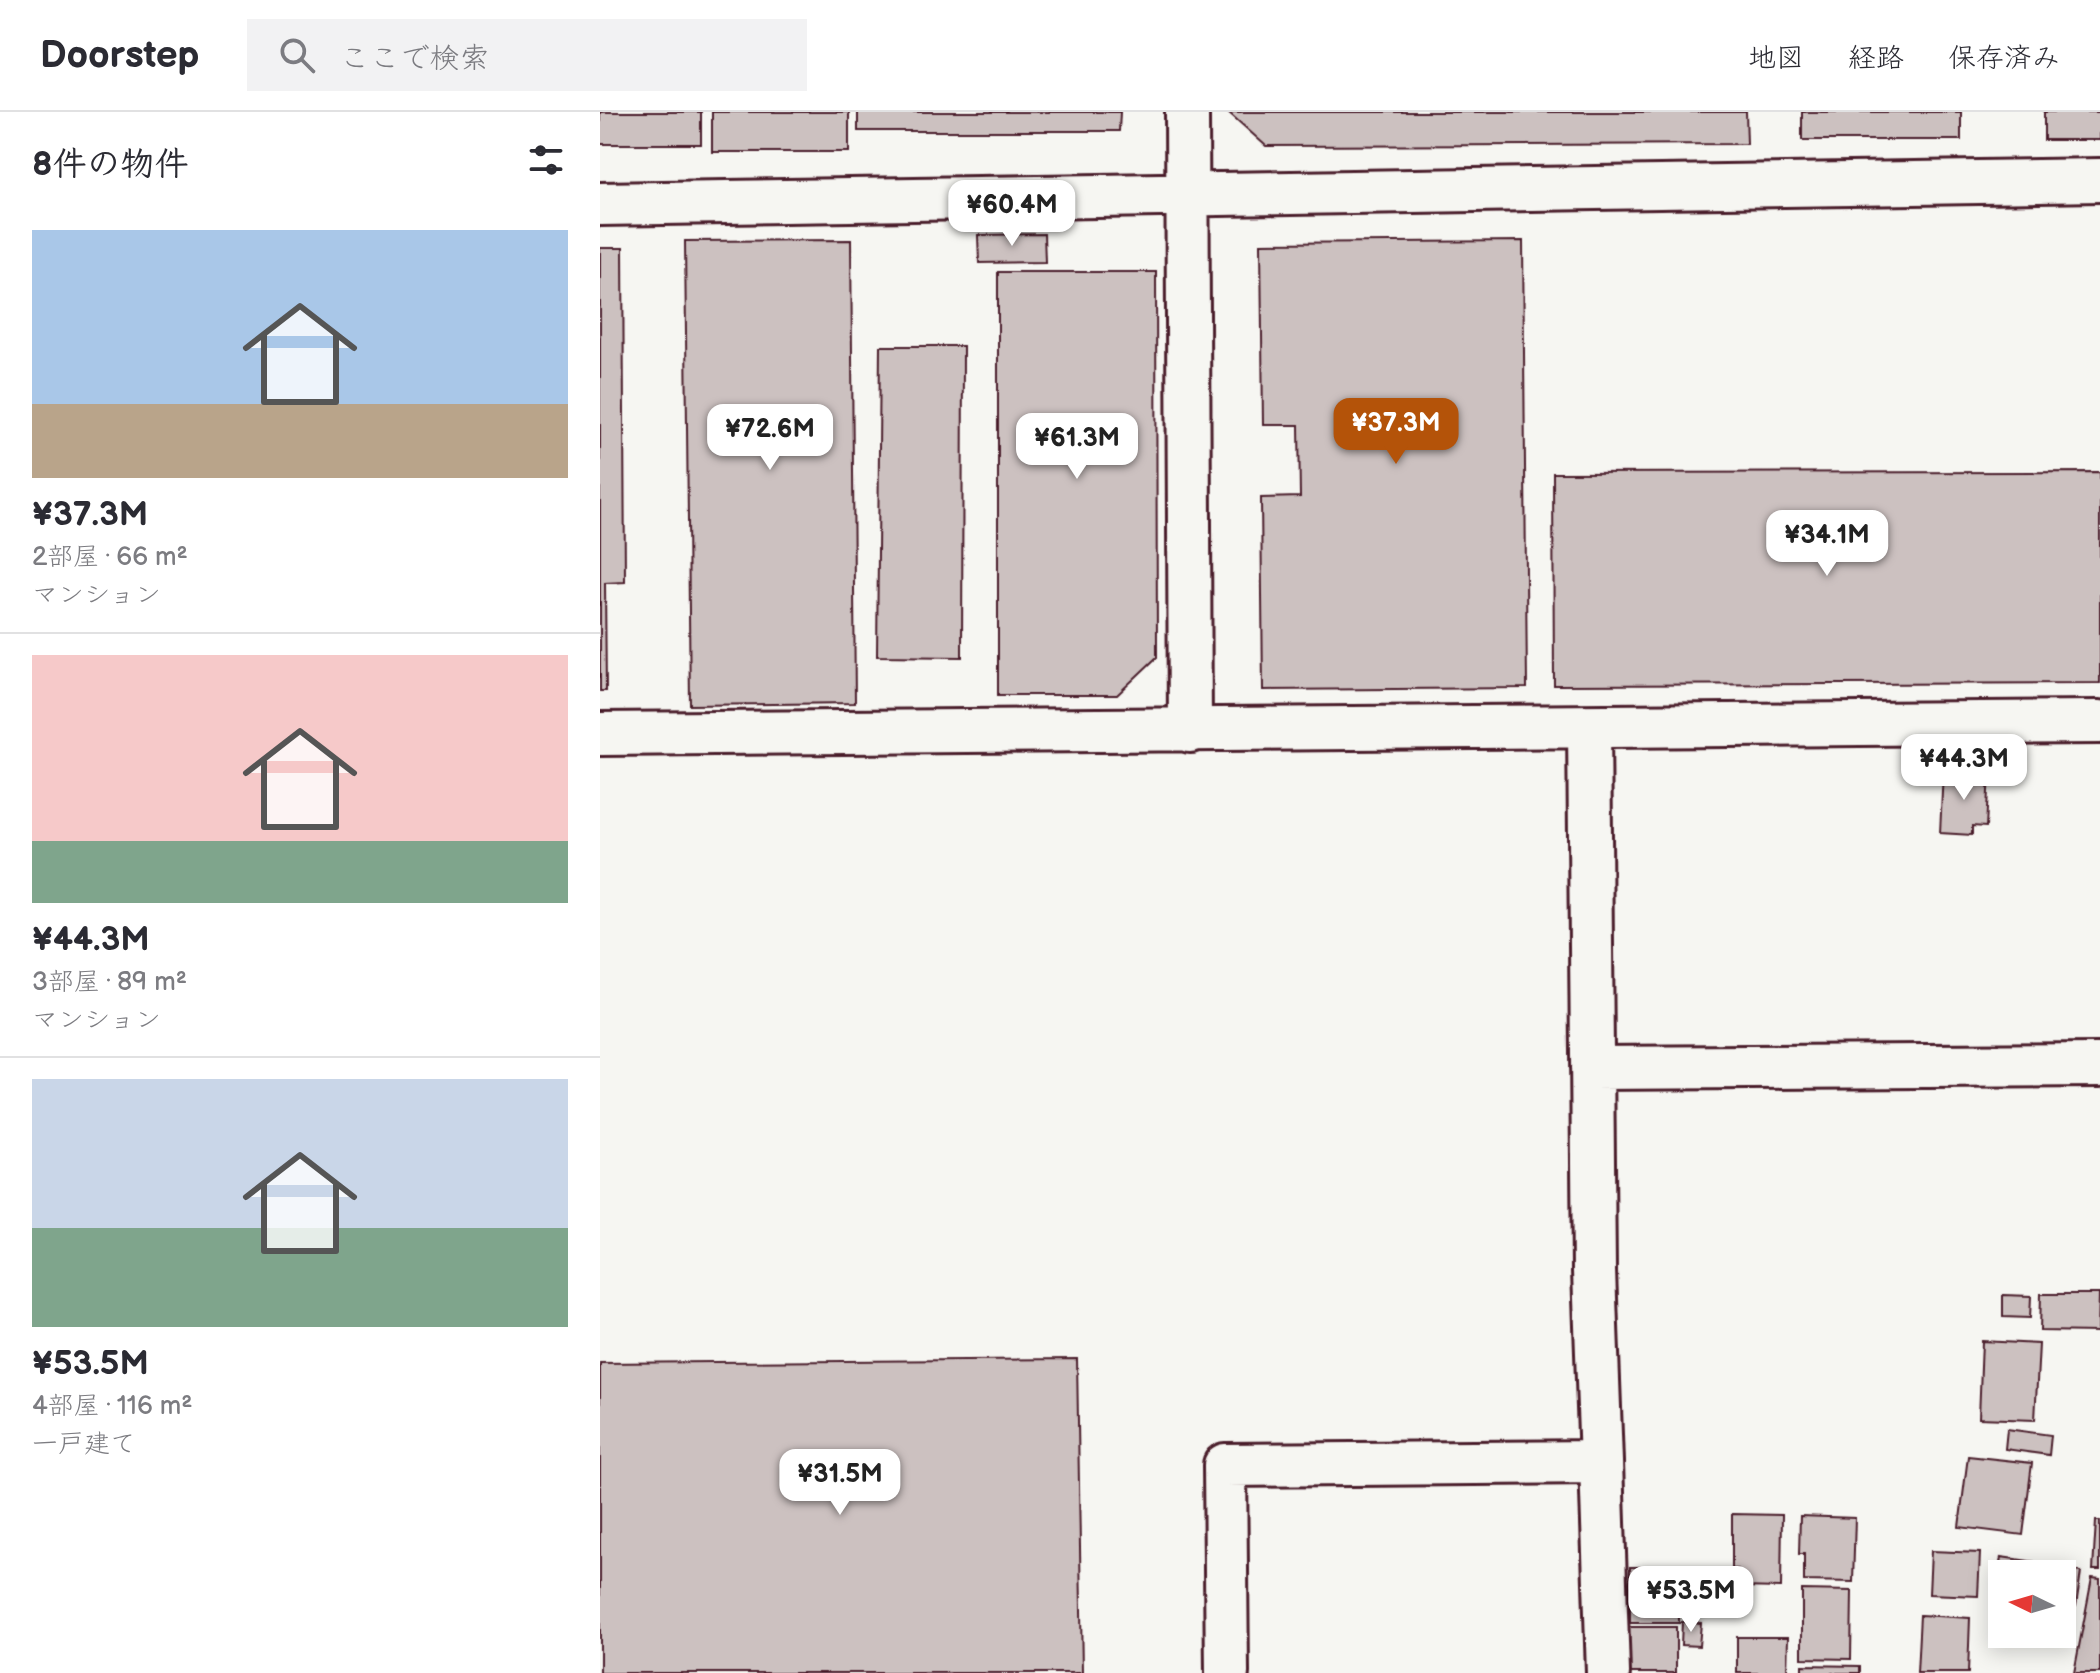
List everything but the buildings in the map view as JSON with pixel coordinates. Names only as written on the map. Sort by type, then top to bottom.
[{"type":"street","points":[[1187,112],[1190,731]]},
{"type":"street","points":[[600,204],[2100,180]]},
{"type":"street","points":[[600,734],[2100,722]]},
{"type":"street","points":[[1589,727],[1592,1068],[1608,1673]]},
{"type":"street","points":[[1592,1068],[2100,1065]]},
{"type":"street","points":[[1227,1673],[1225,1465],[1601,1462]]}]
